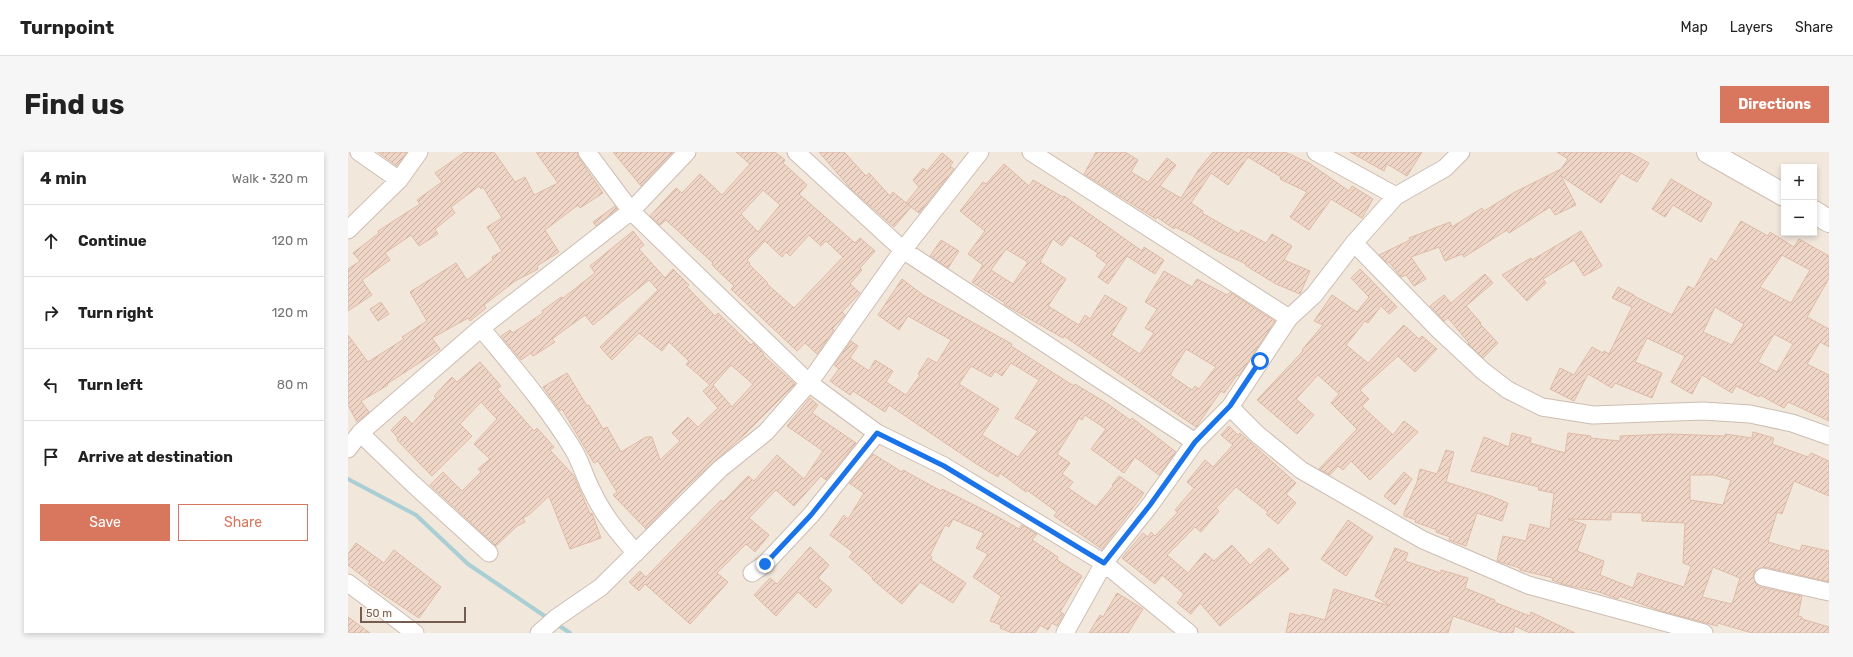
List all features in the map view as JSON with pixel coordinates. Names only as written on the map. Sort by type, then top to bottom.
[{"type":"street","points":[[359,152],[399,180]]},
{"type":"street","points":[[348,230],[399,180],[419,152]]},
{"type":"street","points":[[587,152],[631,211],[809,383],[877,433],[944,466],[1104,563],[1189,633]]},
{"type":"street","points":[[348,449],[360,433],[481,328],[631,211],[687,152]]},
{"type":"street","points":[[796,152],[903,250],[1195,442]]},
{"type":"street","points":[[546,626],[601,587],[720,469],[766,432],[809,383],[903,250],[980,152]]},
{"type":"street","points":[[1031,152],[1290,318]]},
{"type":"street","points":[[1316,152],[1396,196]]},
{"type":"street","points":[[1065,633],[1104,563],[1150,505],[1195,442],[1230,406],[1290,318],[1314,295],[1354,244],[1396,196],[1445,168],[1460,152]]},
{"type":"street","points":[[1708,152],[1781,193]]},
{"type":"street","points":[[1817,214],[1829,221]]},
{"type":"street","points":[[1354,244],[1440,331],[1483,371],[1508,390],[1542,408],[1593,415],[1703,411],[1750,414],[1792,423],[1829,436]]},
{"type":"street","points":[[481,328],[539,398],[574,451],[592,493],[613,527],[636,553]]},
{"type":"street","points":[[1230,406],[1257,434],[1301,470],[1423,540],[1528,585],[1704,633]]},
{"type":"street","points":[[360,433],[488,553]]},
{"type":"street","points":[[752,573],[765,564],[811,515],[877,433]]},
{"type":"street","points":[[1763,577],[1829,592]]},
{"type":"street","points":[[348,583],[415,633]]},
{"type":"shaded area","points":[[348,152],[1829,152],[1829,633],[348,633]]},
{"type":"building","points":[[378,152],[407,152],[397,166]]},
{"type":"building","points":[[465,152],[494,152],[515,182],[525,177],[534,195],[558,183],[536,152],[577,152],[579,158],[603,193],[580,208],[578,205],[545,230],[559,252],[537,266],[538,269],[515,281],[484,305],[486,308],[470,321],[468,318],[432,338],[440,349],[387,384],[388,385],[361,401],[369,412],[357,422],[348,405],[348,335],[368,362],[404,339],[402,337],[427,321],[410,292],[456,263],[467,280],[493,260],[492,257],[502,251],[487,227],[502,218],[483,187],[481,189],[479,186],[451,207],[455,213],[435,229],[438,234],[419,246],[411,235],[385,253],[390,260],[362,280],[372,295],[348,311],[348,269],[360,261],[353,253],[379,233],[378,231],[420,204],[417,200],[442,182],[435,173]]},
{"type":"building","points":[[613,152],[673,152],[641,186]]},
{"type":"building","points":[[736,152],[775,152],[785,160],[783,163],[807,185],[799,194],[855,243],[860,238],[875,251],[860,268],[862,270],[850,284],[860,293],[842,312],[845,315],[832,329],[834,330],[817,354],[805,343],[797,351],[731,289],[734,286],[712,265],[713,263],[666,220],[660,225],[650,216],[676,188],[682,193],[700,174],[722,195],[750,164]],"holes":[[[763,190],[780,205],[758,232],[741,214]],[[809,235],[821,246],[826,241],[843,257],[794,308],[767,284],[768,283],[749,264],[750,263],[747,260],[765,241],[782,257],[786,252],[790,256]]]},
{"type":"building","points":[[819,152],[844,152],[866,176],[869,173],[890,196],[893,192],[911,207],[894,227],[851,189]]},
{"type":"building","points":[[1096,152],[1125,152],[1138,160],[1131,172],[1148,182],[1167,158],[1176,165],[1160,186],[1181,198],[1199,169],[1213,152],[1285,152],[1309,163],[1349,191],[1352,186],[1373,199],[1362,218],[1331,199],[1309,230],[1290,217],[1307,192],[1280,179],[1281,177],[1248,157],[1228,185],[1211,173],[1191,203],[1203,211],[1202,213],[1239,234],[1241,230],[1266,243],[1272,234],[1292,246],[1284,260],[1310,271],[1300,294],[1276,284],[1245,265],[1246,264],[1218,251],[1175,227],[1174,229],[1157,217],[1156,219],[1084,174]]},
{"type":"building","points":[[1350,152],[1422,152],[1407,176],[1387,164],[1384,171]]},
{"type":"building","points":[[1557,152],[1629,152],[1649,163],[1637,182],[1621,173],[1601,203],[1561,176],[1576,205],[1555,215],[1550,207],[1509,233],[1507,230],[1464,257],[1462,254],[1445,261],[1439,247],[1411,257],[1426,279],[1414,286],[1406,275],[1401,277],[1389,262],[1387,263],[1379,255],[1410,240],[1409,238],[1450,222],[1452,227],[1482,208],[1484,211],[1515,192],[1561,169],[1568,159]]},
{"type":"building","points":[[942,153],[953,162],[950,166],[954,169],[919,213],[906,203],[919,187],[913,180],[923,168],[927,171]]},
{"type":"building","points":[[1004,164],[1029,186],[1033,180],[1063,197],[1064,196],[1142,251],[1144,247],[1164,260],[1155,274],[1127,256],[1108,284],[1098,277],[1107,264],[1096,256],[1098,253],[1070,235],[1062,246],[1053,239],[1040,262],[1066,279],[1048,306],[1079,325],[1085,315],[1090,319],[1105,295],[1127,308],[1111,335],[1140,354],[1154,333],[1145,328],[1157,309],[1145,302],[1164,271],[1192,287],[1197,279],[1227,295],[1230,292],[1275,321],[1239,376],[1237,375],[1224,393],[1221,391],[1196,427],[1064,336],[1063,338],[1007,306],[1004,304],[1005,303],[972,282],[983,265],[968,254],[985,231],[960,211],[983,182],[986,184]],"holes":[[[1006,249],[1028,262],[1013,284],[991,270]],[[1186,349],[1216,367],[1199,389],[1195,386],[1192,390],[1170,375]]]},
{"type":"building","points":[[1671,179],[1712,203],[1701,222],[1673,205],[1665,217],[1652,209]]},
{"type":"building","points":[[615,206],[617,209],[596,226],[593,222]]},
{"type":"building","points":[[1741,221],[1768,236],[1770,232],[1794,247],[1799,239],[1829,256],[1829,278],[1807,317],[1829,329],[1829,347],[1820,342],[1807,364],[1829,375],[1829,421],[1788,402],[1784,408],[1760,395],[1759,397],[1736,386],[1732,393],[1702,375],[1692,394],[1671,382],[1685,356],[1647,338],[1635,362],[1662,373],[1652,398],[1615,383],[1612,388],[1588,374],[1574,401],[1550,389],[1560,368],[1574,375],[1592,347],[1603,353],[1604,351],[1609,354],[1632,307],[1612,298],[1618,287],[1672,315],[1688,286],[1694,289],[1711,258],[1716,262]],"holes":[[[1782,255],[1810,270],[1791,303],[1760,287]],[[1715,307],[1744,324],[1732,345],[1703,332]],[[1774,334],[1793,344],[1777,372],[1758,362]]]},
{"type":"building","points":[[633,231],[644,245],[639,249],[665,278],[673,269],[689,285],[687,287],[715,316],[718,313],[751,345],[753,343],[764,354],[763,355],[795,384],[745,434],[683,490],[646,529],[613,495],[617,492],[598,461],[594,463],[562,409],[560,411],[543,387],[567,373],[587,406],[589,405],[603,429],[607,427],[621,452],[646,437],[652,437],[660,460],[680,441],[672,433],[688,417],[698,427],[718,408],[703,391],[710,385],[686,364],[689,361],[669,342],[662,351],[639,333],[612,360],[600,347],[658,290],[649,280],[593,325],[585,315],[552,339],[555,342],[533,356],[531,353],[521,360],[501,336],[510,330],[513,333],[543,313],[542,311],[561,297],[563,298],[595,273],[590,266]],"holes":[[[731,365],[753,384],[732,407],[713,385]]]},
{"type":"building","points":[[1581,231],[1602,266],[1584,276],[1574,260],[1543,279],[1546,283],[1527,301],[1502,275],[1531,258],[1532,260]]},
{"type":"building","points":[[941,240],[959,251],[948,268],[930,256]]},
{"type":"building","points":[[1360,269],[1397,307],[1389,314],[1381,306],[1368,323],[1365,321],[1346,345],[1368,363],[1404,325],[1419,339],[1422,336],[1437,349],[1415,372],[1398,356],[1360,390],[1369,399],[1362,406],[1393,435],[1404,421],[1418,432],[1370,480],[1351,461],[1343,470],[1338,466],[1330,475],[1319,469],[1357,429],[1331,403],[1339,394],[1318,375],[1296,399],[1314,415],[1297,434],[1257,400],[1303,351],[1302,350],[1323,325],[1314,321],[1332,295],[1357,312],[1369,297],[1351,278]]},
{"type":"building","points":[[1485,274],[1493,283],[1466,306],[1498,343],[1483,358],[1468,344],[1469,343],[1448,318],[1444,321],[1430,306],[1444,295],[1451,303]]},
{"type":"building","points":[[902,279],[923,295],[1012,344],[1011,346],[1074,386],[1075,384],[1108,404],[1130,420],[1132,418],[1176,452],[1159,475],[1135,457],[1124,473],[1091,449],[1106,429],[1085,415],[1082,420],[1079,418],[1057,454],[1070,463],[1062,474],[1073,482],[1068,488],[1096,507],[1119,476],[1144,493],[1102,549],[1054,516],[1057,512],[1027,490],[1026,492],[1000,473],[998,477],[975,463],[889,405],[885,412],[853,391],[850,395],[830,381],[839,369],[834,365],[851,341],[858,346],[850,358],[869,371],[875,360],[893,371],[886,382],[906,395],[920,375],[918,374],[928,358],[937,363],[951,340],[908,316],[899,330],[878,315]],"holes":[[[1011,363],[1039,380],[1015,418],[1038,431],[1018,457],[982,435],[999,409],[959,384],[971,366],[991,377],[995,371],[1002,376]]]},
{"type":"building","points":[[381,302],[389,314],[378,321],[370,309]]},
{"type":"building","points":[[480,362],[501,386],[497,389],[534,431],[537,428],[554,447],[550,450],[574,476],[590,514],[592,513],[601,538],[570,549],[549,496],[530,514],[523,518],[525,522],[517,526],[496,546],[430,485],[443,472],[462,491],[481,472],[478,469],[490,459],[474,444],[497,419],[481,402],[460,424],[472,436],[432,476],[397,440],[398,438],[391,430],[405,416],[412,424],[436,398],[434,396],[452,377],[457,382]]},
{"type":"building","points":[[810,398],[818,405],[812,413],[856,443],[826,480],[821,476],[794,506],[776,490],[749,518],[769,535],[755,552],[746,544],[717,573],[728,582],[690,624],[645,584],[639,591],[629,582],[640,571],[646,577],[721,500],[723,502],[748,476],[754,481],[777,455],[804,479],[823,451],[787,426]]},
{"type":"building","points":[[1229,426],[1238,435],[1240,433],[1296,483],[1286,494],[1296,503],[1278,524],[1266,514],[1268,512],[1236,487],[1216,508],[1219,511],[1201,532],[1195,527],[1167,555],[1188,573],[1205,553],[1214,561],[1232,545],[1250,565],[1269,548],[1289,569],[1220,626],[1200,603],[1191,614],[1177,603],[1184,594],[1162,575],[1155,584],[1122,558],[1143,533],[1148,537],[1151,532],[1155,536],[1178,512],[1175,510],[1194,488],[1187,482],[1205,460],[1213,467],[1233,445],[1221,435]]},
{"type":"building","points":[[1753,432],[1774,438],[1772,444],[1808,457],[1811,453],[1829,461],[1829,496],[1794,481],[1782,514],[1777,512],[1768,542],[1800,551],[1802,545],[1829,551],[1829,582],[1765,567],[1756,570],[1753,575],[1756,584],[1760,587],[1802,596],[1798,616],[1802,617],[1802,619],[1829,627],[1829,633],[1752,633],[1718,623],[1717,626],[1661,611],[1619,596],[1618,599],[1596,591],[1566,585],[1552,580],[1553,578],[1520,570],[1520,568],[1497,561],[1503,536],[1526,541],[1530,524],[1550,529],[1554,493],[1538,490],[1539,487],[1471,471],[1484,437],[1509,447],[1512,433],[1531,438],[1530,443],[1565,453],[1568,433],[1591,436],[1590,438],[1620,441],[1620,436],[1670,434],[1725,436],[1725,434],[1752,438]],"holes":[[[1690,475],[1714,475],[1731,480],[1723,505],[1690,500]],[[1611,512],[1642,513],[1642,521],[1685,523],[1683,563],[1691,566],[1684,587],[1638,573],[1633,588],[1600,575],[1604,561],[1577,551],[1586,525],[1568,519],[1611,520]],[[1713,567],[1740,578],[1732,604],[1702,597]]]},
{"type":"building","points":[[1446,450],[1454,452],[1446,482],[1508,503],[1502,521],[1477,513],[1466,546],[1449,540],[1450,537],[1436,532],[1437,530],[1415,522],[1416,520],[1404,516],[1417,482],[1420,469],[1437,474]]},
{"type":"building","points":[[873,454],[902,472],[903,470],[941,491],[942,489],[1019,529],[1022,525],[1037,534],[1032,540],[1058,557],[1057,560],[1082,576],[1060,612],[1064,614],[1057,626],[1052,623],[1048,630],[1040,625],[1035,633],[1012,633],[1000,628],[1001,625],[990,621],[1001,596],[973,577],[988,554],[976,548],[984,533],[953,519],[949,527],[945,525],[930,555],[932,557],[931,560],[966,583],[953,603],[920,582],[902,604],[872,579],[873,578],[849,557],[853,552],[830,535],[844,515],[848,519],[864,493],[849,483]]},
{"type":"building","points":[[1404,472],[1412,479],[1395,505],[1384,496]]},
{"type":"building","points":[[1348,520],[1373,537],[1346,576],[1321,559]]},
{"type":"building","points":[[356,543],[384,563],[394,550],[441,587],[419,618],[368,584],[370,582],[348,565],[348,554]]},
{"type":"building","points":[[810,547],[829,565],[818,578],[832,590],[816,608],[798,592],[776,616],[754,595],[770,578],[777,584]]},
{"type":"building","points":[[1395,548],[1408,553],[1405,561],[1441,573],[1441,570],[1468,578],[1465,588],[1495,600],[1494,602],[1530,616],[1531,612],[1575,633],[1530,633],[1515,626],[1513,633],[1502,633],[1453,616],[1448,633],[1286,633],[1290,613],[1301,616],[1302,614],[1325,620],[1334,589],[1390,606],[1375,596]]},
{"type":"building","points":[[1117,593],[1143,609],[1128,633],[1089,633],[1100,615],[1103,617]]},
{"type":"building","points":[[348,617],[370,633],[348,633]]},
{"type":"waterway","points":[[348,479],[416,515],[468,564],[549,619]]},
{"type":"waterway","points":[[555,623],[570,633]]},
{"type":"route","points":[[765,564],[811,515],[877,433],[944,466],[1104,563],[1150,505],[1195,442],[1230,406],[1260,361]]}]
